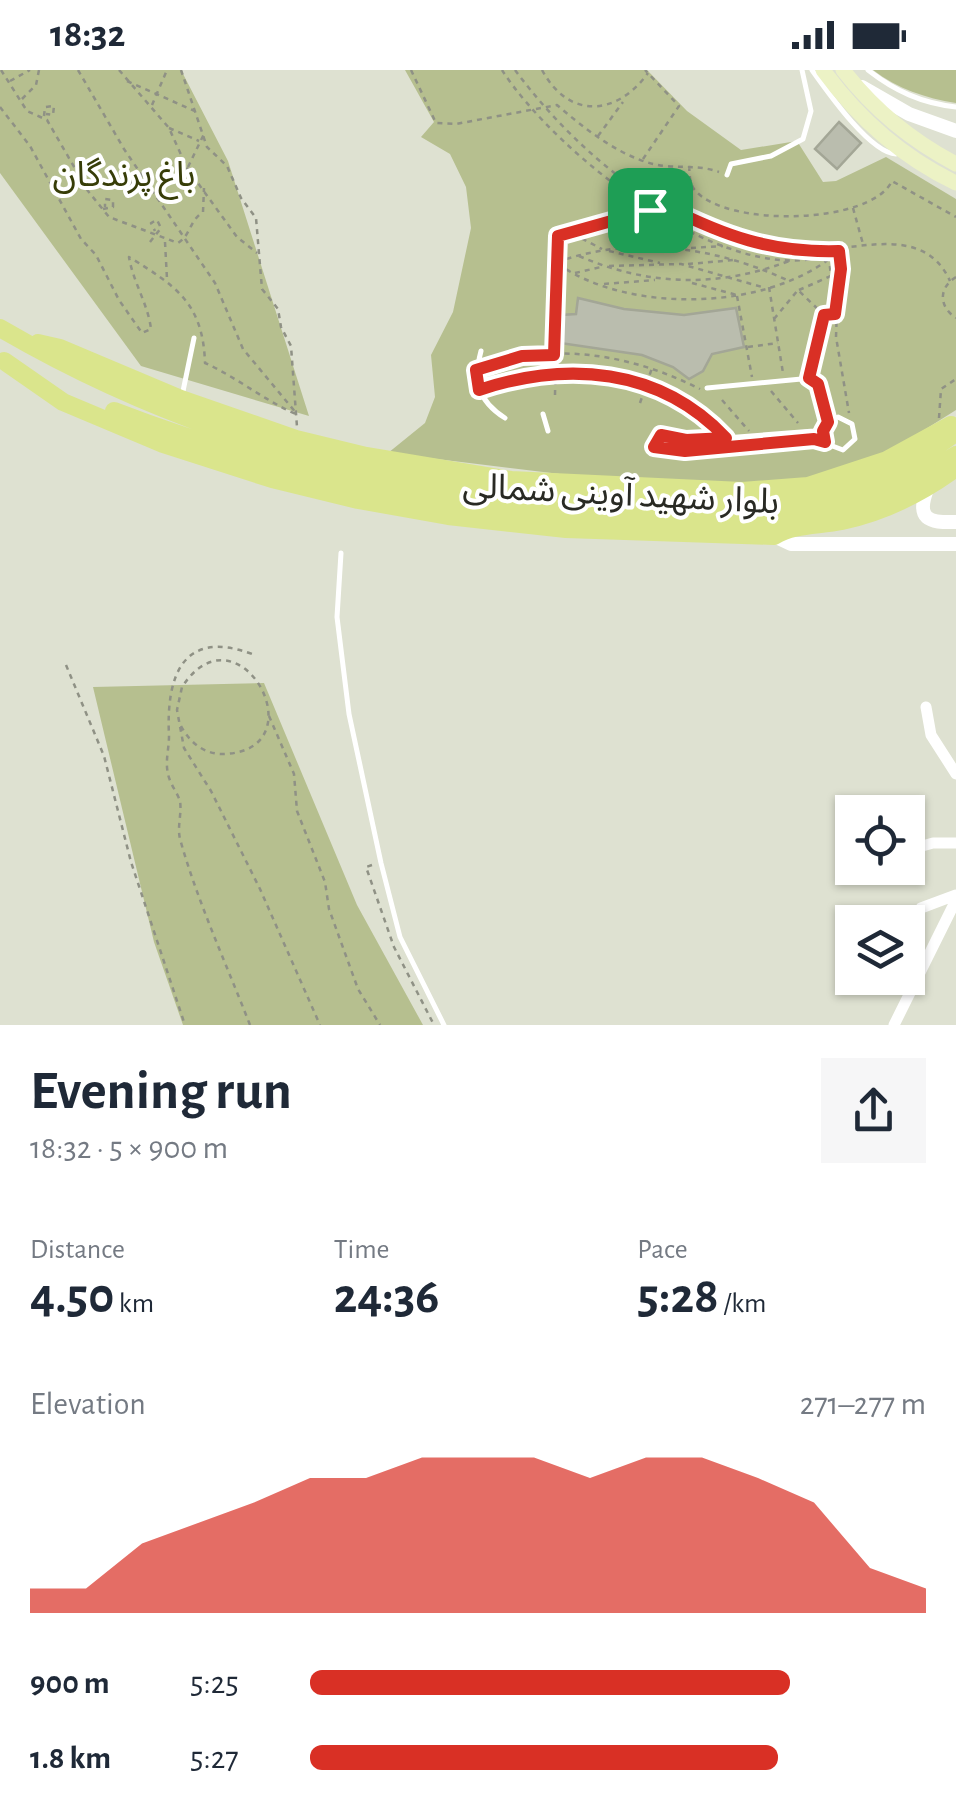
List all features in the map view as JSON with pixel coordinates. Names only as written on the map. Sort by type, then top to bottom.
[{"type":"main road","points":[[823,70],[866,121],[906,155],[956,184]]},
{"type":"main road","points":[[848,76],[916,141],[956,162],[956,151]]},
{"type":"main road","name":"بلوار شهید آوینی شمالی","points":[[0,328],[112,386],[279,449],[364,470],[510,493],[724,505],[776,504],[862,484],[929,454],[956,432]]},
{"type":"main road","points":[[20,340],[60,348],[182,399],[296,439],[452,472],[568,484],[742,492],[808,486],[860,466],[948,421]]},
{"type":"main road","points":[[2,360],[63,402],[163,444],[272,478],[358,500],[551,528],[774,536],[789,528],[846,520],[927,489],[956,468]]},
{"type":"main road","name":"بلوار شهید آوینی شمالی","points":[[2,360],[135,419],[275,465],[361,486],[508,509],[725,521],[778,520],[867,500],[956,455]]},
{"type":"street","points":[[848,76],[910,114],[956,131]]},
{"type":"street","points":[[927,489],[921,506],[924,514],[932,521],[956,522]]},
{"type":"street","points":[[774,536],[791,544],[956,544]]},
{"type":"street","points":[[926,707],[931,734],[956,774]]},
{"type":"street","points":[[925,845],[956,843]]},
{"type":"street","points":[[925,907],[956,897]]},
{"type":"street","points":[[894,1025],[956,897]]},
{"type":"lane","points":[[727,175],[731,164],[771,156],[803,139],[811,111],[802,70]]},
{"type":"lane","points":[[812,70],[861,130],[888,154],[906,155]]},
{"type":"lane","points":[[868,70],[916,99],[956,107]]},
{"type":"lane","points":[[182,399],[194,338]]},
{"type":"lane","points":[[481,351],[476,370],[479,390],[490,409],[504,418]]},
{"type":"lane","points":[[707,388],[809,378],[818,384],[826,424],[825,442]]},
{"type":"lane","points":[[543,414],[548,430]]},
{"type":"lane","points":[[838,418],[852,424],[856,434],[848,448],[833,449],[814,439],[685,451],[654,447],[661,435],[686,440],[804,431],[838,418]]},
{"type":"lane","points":[[341,553],[337,616],[349,714],[388,896],[416,974],[444,1025]]},
{"type":"path","points":[[1,70],[27,111],[45,115],[116,221],[178,244],[186,239],[193,219],[203,212],[204,188]]},
{"type":"path","points":[[9,82],[30,70]]},
{"type":"path","points":[[22,100],[36,85],[39,70]]},
{"type":"path","points":[[78,70],[142,176],[215,283],[242,349],[298,416]]},
{"type":"path","points":[[119,70],[169,128],[187,168],[238,236],[258,253]]},
{"type":"path","points":[[151,108],[168,70]]},
{"type":"path","points":[[182,70],[207,147],[227,166],[241,198],[253,211],[262,289],[278,309],[291,346],[298,416],[296,439]]},
{"type":"path","points":[[411,70],[436,123],[456,124],[557,104],[598,136],[643,159],[664,166],[689,164],[727,175]]},
{"type":"path","points":[[502,70],[574,154],[650,210],[726,245],[789,262],[814,262],[864,245],[917,248],[934,258],[950,280]]},
{"type":"path","points":[[516,70],[542,105],[582,146],[665,206],[714,229],[790,252],[839,251]]},
{"type":"path","points":[[542,70],[574,102],[609,107],[624,101]]},
{"type":"path","points":[[598,136],[646,72],[679,106],[643,159]]},
{"type":"path","points":[[124,80],[198,113]]},
{"type":"path","points":[[0,107],[30,146],[81,239],[96,254],[119,300],[142,333],[150,329],[149,316],[140,299],[129,257],[167,280],[188,300],[196,316],[205,363],[236,376],[254,393],[298,416]]},
{"type":"path","points":[[169,128],[200,142]]},
{"type":"path","points":[[187,168],[204,134]]},
{"type":"path","points":[[574,154],[582,146]]},
{"type":"path","points":[[689,164],[690,182],[701,196],[740,211],[790,216],[852,208],[883,196],[892,181],[956,218]]},
{"type":"path","points":[[554,394],[558,236],[665,206],[690,173]]},
{"type":"path","points":[[138,182],[142,176]]},
{"type":"path","points":[[852,208],[864,245]]},
{"type":"path","points":[[621,219],[666,230]]},
{"type":"path","points":[[595,227],[639,243],[668,247],[726,245]]},
{"type":"path","points":[[710,238],[714,229]]},
{"type":"path","points":[[150,242],[155,233]]},
{"type":"path","points":[[572,233],[605,250],[668,264]]},
{"type":"path","points":[[165,239],[167,280]]},
{"type":"path","points":[[556,262],[605,250],[668,247]]},
{"type":"path","points":[[685,248],[736,260],[790,281]]},
{"type":"path","points":[[556,262],[573,274],[602,284],[680,300],[768,288],[790,281],[839,251]]},
{"type":"path","points":[[839,251],[841,269],[835,314],[852,424]]},
{"type":"path","points":[[578,255],[603,266],[668,281]]},
{"type":"path","points":[[774,319],[798,290],[831,276],[830,259]]},
{"type":"path","points":[[573,274],[603,266],[736,260]]},
{"type":"path","points":[[602,284],[736,277],[789,262]]},
{"type":"path","points":[[681,264],[768,288]]},
{"type":"path","points":[[956,277],[950,280],[942,300],[956,318]]},
{"type":"path","points":[[686,282],[737,295]]},
{"type":"path","points":[[768,288],[784,380]]},
{"type":"path","points":[[798,290],[824,315],[835,314]]},
{"type":"path","points":[[737,295],[753,383]]},
{"type":"path","points":[[809,378],[824,315]]},
{"type":"path","points":[[746,347],[778,343]]},
{"type":"path","points":[[476,370],[522,356],[601,356],[652,368],[703,391],[707,388]]},
{"type":"path","points":[[640,402],[652,368]]},
{"type":"path","points":[[479,390],[554,373],[599,374],[646,385],[690,407],[726,438]]},
{"type":"path","points":[[948,421],[941,389],[956,379]]},
{"type":"path","points":[[764,382],[804,431]]},
{"type":"path","points":[[722,400],[753,435]]},
{"type":"path","points":[[250,1025],[210,932],[181,842],[180,800],[169,780],[166,763],[166,710],[182,661],[197,650],[234,648],[252,654]]},
{"type":"path","points":[[320,1025],[260,888],[184,748],[177,710],[182,687],[199,669],[214,664],[237,665],[257,678],[266,691],[268,714],[294,774],[298,812],[325,882],[329,909],[358,989],[380,1025]]},
{"type":"path","points":[[66,665],[104,756],[131,862],[186,1025]]},
{"type":"path","points":[[181,726],[202,749],[233,753],[260,736],[268,714]]},
{"type":"green space","name":"باغ پرندگان","points":[[0,70],[181,70],[228,161],[309,416],[141,366],[0,173]]},
{"type":"green space","points":[[405,70],[647,70],[687,111],[741,150],[797,141],[823,182],[836,181],[886,157],[956,199],[956,410],[886,454],[795,481],[744,483],[568,475],[388,453],[425,423],[435,397],[431,355],[453,312],[471,228],[466,187],[450,154],[421,137],[434,122]]},
{"type":"green space","points":[[873,70],[956,70],[956,103],[912,92]]},
{"type":"green space","points":[[264,683],[357,905],[423,1025],[183,1025],[154,942],[93,687]]},
{"type":"building","points":[[839,122],[861,143],[837,169],[815,149]]},
{"type":"building","points":[[578,298],[624,309],[684,315],[736,308],[744,347],[712,354],[703,371],[689,379],[673,367],[642,355],[560,343],[561,315],[576,314]]},
{"type":"route","points":[[665,206],[760,246],[790,252],[839,251],[841,269],[835,314],[824,315],[809,378],[818,384],[828,422],[823,431],[825,442],[814,439],[685,451],[654,447],[661,435],[686,440],[726,438],[677,399],[616,376],[546,373],[479,390],[476,370],[522,356],[554,355],[558,236],[650,210],[665,206]]}]
